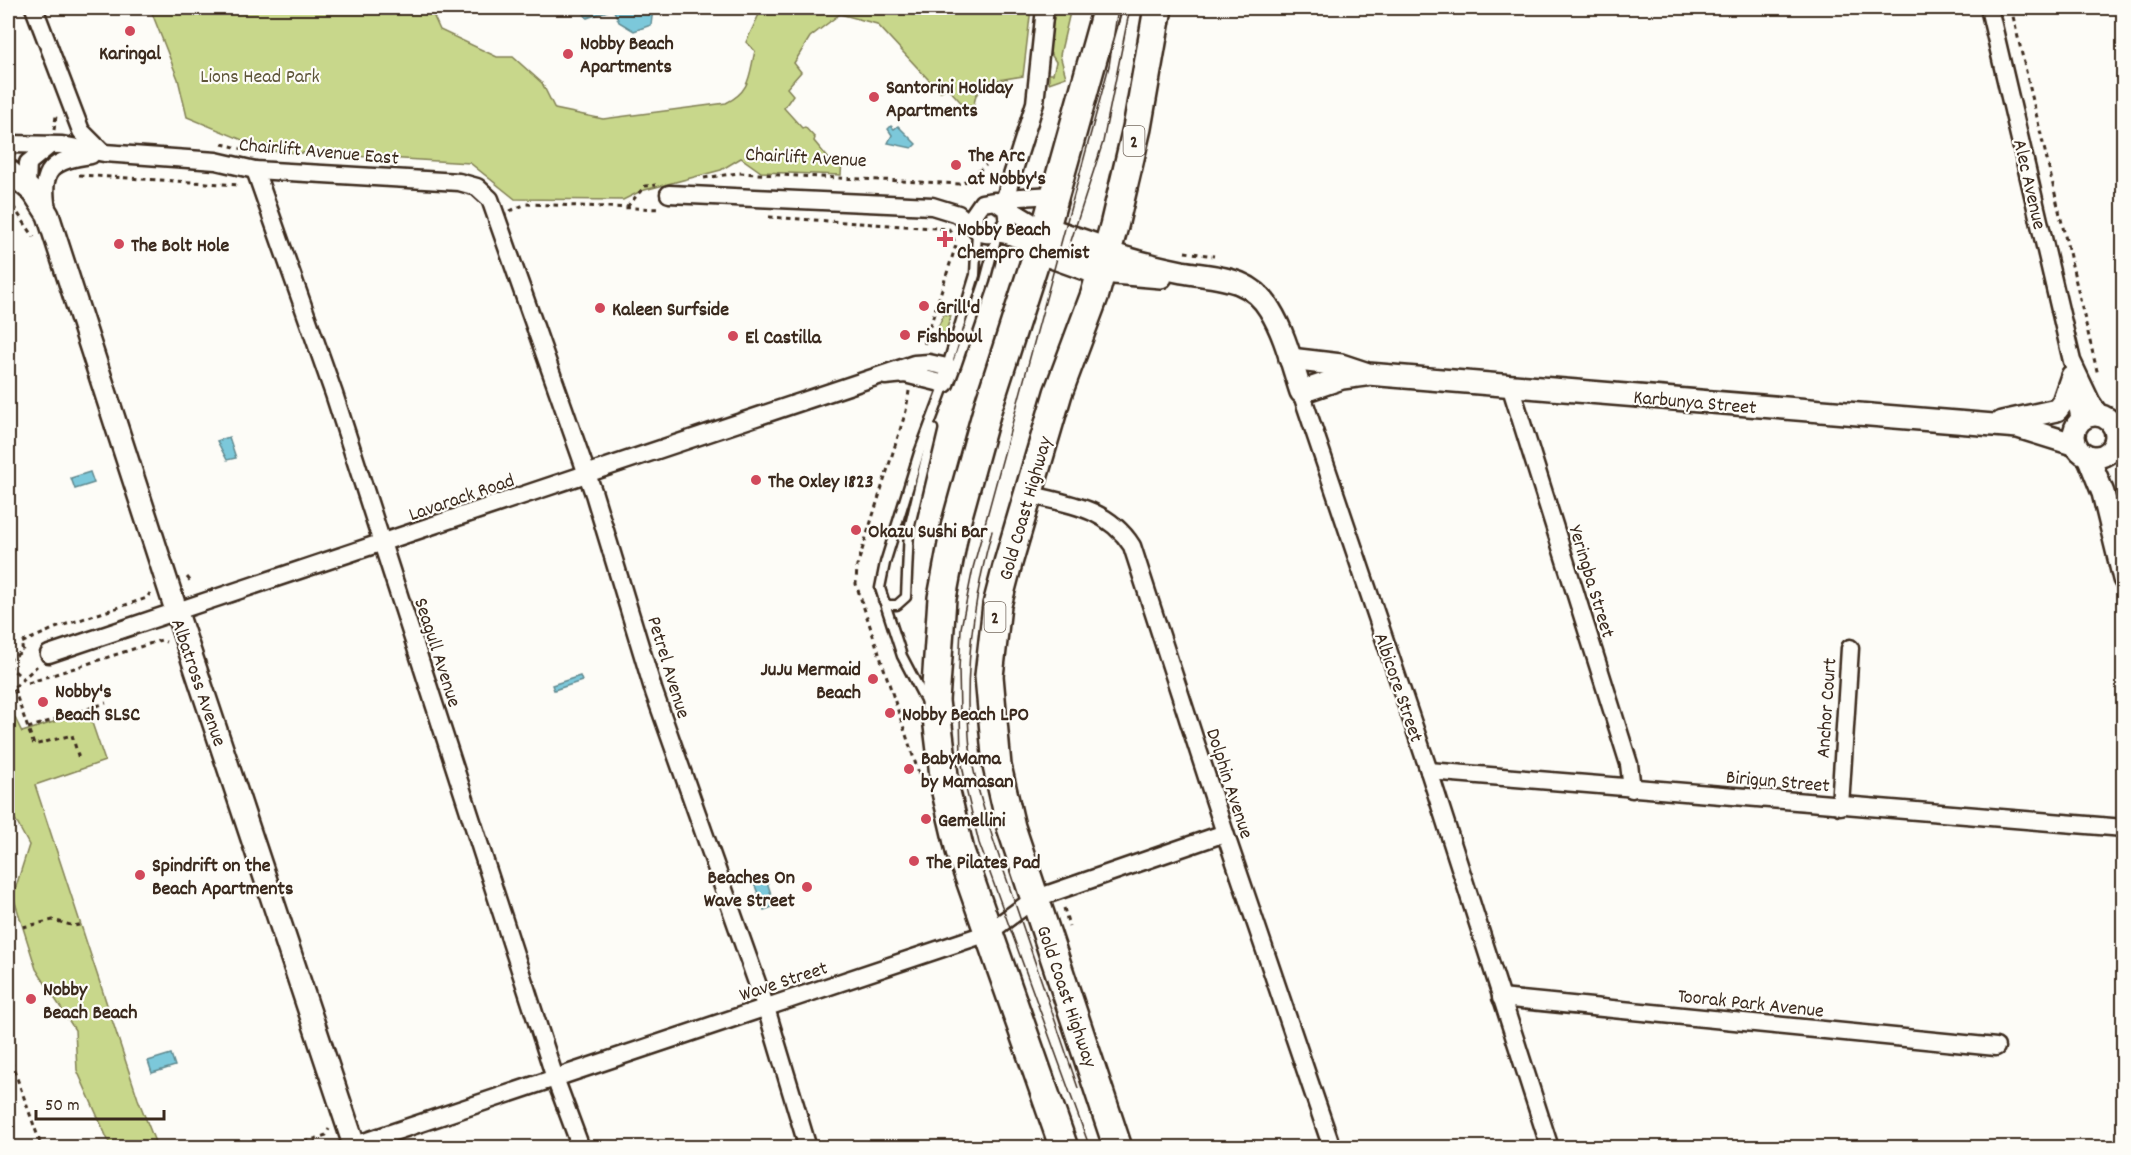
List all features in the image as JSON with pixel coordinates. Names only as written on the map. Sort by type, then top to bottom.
[{"type":"highway","points":[[1064,1148],[988,933],[950,814],[938,738],[935,701],[938,641],[950,553],[988,406],[1042,239],[1107,8]]},
{"type":"highway","name":"Gold Coast Highway","points":[[1118,1148],[1011,827],[997,766],[989,676],[997,605],[1058,393],[1104,262],[1137,128],[1158,8]]},
{"type":"highway","points":[[1042,239],[1104,262]]},
{"type":"street","points":[[34,8],[81,131],[104,153]]},
{"type":"street","points":[[977,229],[973,219],[975,210],[998,201],[1035,103],[1044,8]]},
{"type":"street","name":"Alec Avenue","points":[[1989,8],[2072,368],[2105,431],[2103,493]]},
{"type":"street","name":"Chairlift Avenue East","points":[[8,144],[50,145],[104,153],[216,161],[255,170],[459,182],[477,187],[490,199]]},
{"type":"street","points":[[49,173],[38,178],[19,177],[28,163],[50,145]]},
{"type":"street","name":"Chairlift Avenue East","points":[[49,173],[71,158],[104,153]]},
{"type":"street","name":"Seagull Avenue","points":[[255,170],[334,394],[555,1078],[581,1148]]},
{"type":"street","points":[[48,214],[44,186],[49,173]]},
{"type":"street","name":"Albatross Avenue","points":[[19,177],[48,214],[352,1147]]},
{"type":"street","points":[[664,196],[932,206],[1053,195]]},
{"type":"street","name":"Petrel Avenue","points":[[490,199],[625,589],[657,703],[766,1008],[808,1148]]},
{"type":"street","points":[[998,201],[1008,219],[1005,228],[998,234]]},
{"type":"street","points":[[998,201],[1042,239]]},
{"type":"street","points":[[932,206],[958,214],[987,236],[998,234],[1042,239]]},
{"type":"street","name":"Albicore Street","points":[[1104,262],[1153,278],[1197,274],[1236,281],[1261,298],[1276,320],[1429,771],[1550,1148]]},
{"type":"street","name":"Karbunya Street","points":[[1290,360],[1341,365],[1372,375]]},
{"type":"street","name":"Lavarack Road","points":[[49,654],[176,610],[381,545],[918,363],[951,368]]},
{"type":"street","points":[[945,384],[951,368]]},
{"type":"street","points":[[1993,425],[2013,418],[2057,410],[2063,402],[2072,368]]},
{"type":"street","name":"Lavarack Road","points":[[885,376],[909,375],[945,384]]},
{"type":"street","name":"Karbunya Street","points":[[1301,392],[1342,378],[1372,375],[1510,385],[2018,427],[2082,451]]},
{"type":"street","name":"Yeringba Street","points":[[1510,385],[1629,764],[1632,789]]},
{"type":"street","name":"Karbunya Street","points":[[2018,427],[2030,424],[2105,431]]},
{"type":"street","points":[[2105,431],[2099,457],[2082,451],[2074,434],[2105,431]]},
{"type":"street","name":"Alec Avenue","points":[[2082,451],[2103,493],[2124,579]]},
{"type":"street","name":"Dolphin Avenue","points":[[1028,494],[1094,512],[1112,521],[1132,546],[1225,833],[1332,1148]]},
{"type":"street","name":"Anchor Court","points":[[1839,806],[1850,648]]},
{"type":"street","name":"Birigun Street","points":[[1429,771],[2124,828]]},
{"type":"street","name":"Wave Street","points":[[352,1147],[988,933],[1034,899],[1225,833]]},
{"type":"street","name":"Toorak Park Avenue","points":[[1501,998],[1996,1047]]},
{"type":"lane","points":[[977,229],[976,269],[948,363],[951,368],[956,366],[998,234]]},
{"type":"lane","points":[[938,738],[921,690],[902,656],[882,597],[880,584],[919,453],[935,416],[945,384]]},
{"type":"lane","points":[[882,597],[885,603],[895,605],[902,603],[906,597],[909,529],[928,456],[935,416]]},
{"type":"path","points":[[2011,8],[2101,384]]},
{"type":"path","name":"Chairlift Avenue","points":[[703,178],[738,173],[962,184],[986,165]]},
{"type":"path","points":[[72,174],[239,185]]},
{"type":"path","points":[[627,207],[645,186],[664,196]]},
{"type":"path","points":[[497,216],[526,204],[627,207],[664,196]]},
{"type":"path","points":[[759,216],[949,229],[955,237],[953,253],[921,353]]},
{"type":"path","points":[[953,253],[961,255]]},
{"type":"path","points":[[8,660],[23,651],[21,643],[58,627],[147,598]]},
{"type":"path","points":[[8,665],[28,683],[161,640],[166,643]]},
{"type":"path","points":[[8,693],[49,654]]},
{"type":"path","points":[[14,689],[34,745],[72,735],[79,759]]},
{"type":"path","points":[[28,729],[106,703]]},
{"type":"path","points":[[23,927],[53,920],[74,926],[83,924]]},
{"type":"path","points":[[8,1053],[42,1148]]},
{"type":"path","points":[[288,1148],[326,1135],[329,1129]]},
{"type":"green space","name":"Lions Head Park","points":[[150,8],[430,8],[440,30],[497,57],[513,57],[542,83],[555,109],[603,119],[726,103],[734,98],[748,82],[755,51],[746,42],[762,8],[1031,8],[1023,76],[992,81],[976,95],[974,104],[965,107],[947,87],[940,92],[877,24],[840,14],[810,37],[794,63],[801,72],[787,88],[793,95],[784,108],[802,128],[805,127],[815,138],[814,141],[829,159],[842,160],[841,175],[761,172],[741,158],[721,170],[641,191],[623,200],[515,199],[470,163],[269,151],[187,117],[178,79]]},
{"type":"green space","points":[[1055,8],[1071,8],[1060,55],[1066,77],[1049,83],[1049,74],[1053,74],[1056,62],[1049,51]]},
{"type":"green space","points":[[944,314],[951,316],[945,334],[934,336]]},
{"type":"green space","points":[[8,704],[22,732],[88,711],[105,761],[35,785],[138,1099],[157,1147],[111,1147],[77,1070],[75,1030],[36,969],[13,896],[29,845],[9,808]]},
{"type":"water","points":[[580,8],[650,8],[653,9],[651,25],[634,31],[619,22],[614,11],[610,10],[587,18]]},
{"type":"water","points":[[891,126],[894,129],[898,126],[916,144],[912,148],[888,143],[892,135],[888,129]]},
{"type":"water","points":[[229,437],[236,458],[227,460],[217,441]]},
{"type":"water","points":[[90,472],[94,483],[75,489],[71,478]]},
{"type":"water","points":[[580,676],[582,681],[554,690],[552,685]]},
{"type":"water","points":[[766,879],[775,906],[764,910],[754,883]]},
{"type":"water","points":[[171,1054],[175,1066],[152,1073],[148,1061]]},
{"type":"tram line","points":[[1090,1148],[979,843],[961,758],[959,669],[961,628],[973,568],[1109,66],[1118,8]]},
{"type":"tram line","points":[[1069,247],[1103,142],[1130,8]]},
{"type":"tram line","points":[[992,531],[980,581],[972,632],[968,684],[972,762],[993,839],[1078,1088]]},
{"type":"place","name":"Karingal","points":[[130,31]]},
{"type":"place","name":"Nobby Beach Apartments","points":[[568,54]]},
{"type":"place","name":"Santorini Holiday Apartments","points":[[874,97]]},
{"type":"place","name":"The Arc at Nobby's","points":[[956,165]]},
{"type":"place","name":"Nobby Beach Chempro Chemist","points":[[945,239]]},
{"type":"place","name":"The Bolt Hole","points":[[119,244]]},
{"type":"place","name":"Grill'd","points":[[924,306]]},
{"type":"place","name":"Kaleen Surfside","points":[[600,308]]},
{"type":"place","name":"Fishbowl","points":[[905,335]]},
{"type":"place","name":"El Castilla","points":[[733,336]]},
{"type":"place","name":"The Oxley 1823","points":[[756,480]]},
{"type":"place","name":"Okazu Sushi Bar","points":[[856,530]]},
{"type":"place","name":"JuJu Mermaid Beach","points":[[873,679]]},
{"type":"place","name":"Nobby's Beach SLSC","points":[[43,702]]},
{"type":"place","name":"Nobby Beach LPO","points":[[890,713]]},
{"type":"place","name":"BabyMama by Mamasan","points":[[909,769]]},
{"type":"place","name":"Gemellini","points":[[926,819]]},
{"type":"place","name":"The Pilates Pad","points":[[914,861]]},
{"type":"place","name":"Spindrift on the Beach Apartments","points":[[140,875]]},
{"type":"place","name":"Beaches On Wave Street","points":[[807,887]]},
{"type":"place","name":"Nobby Beach Beach","points":[[31,999]]}]
